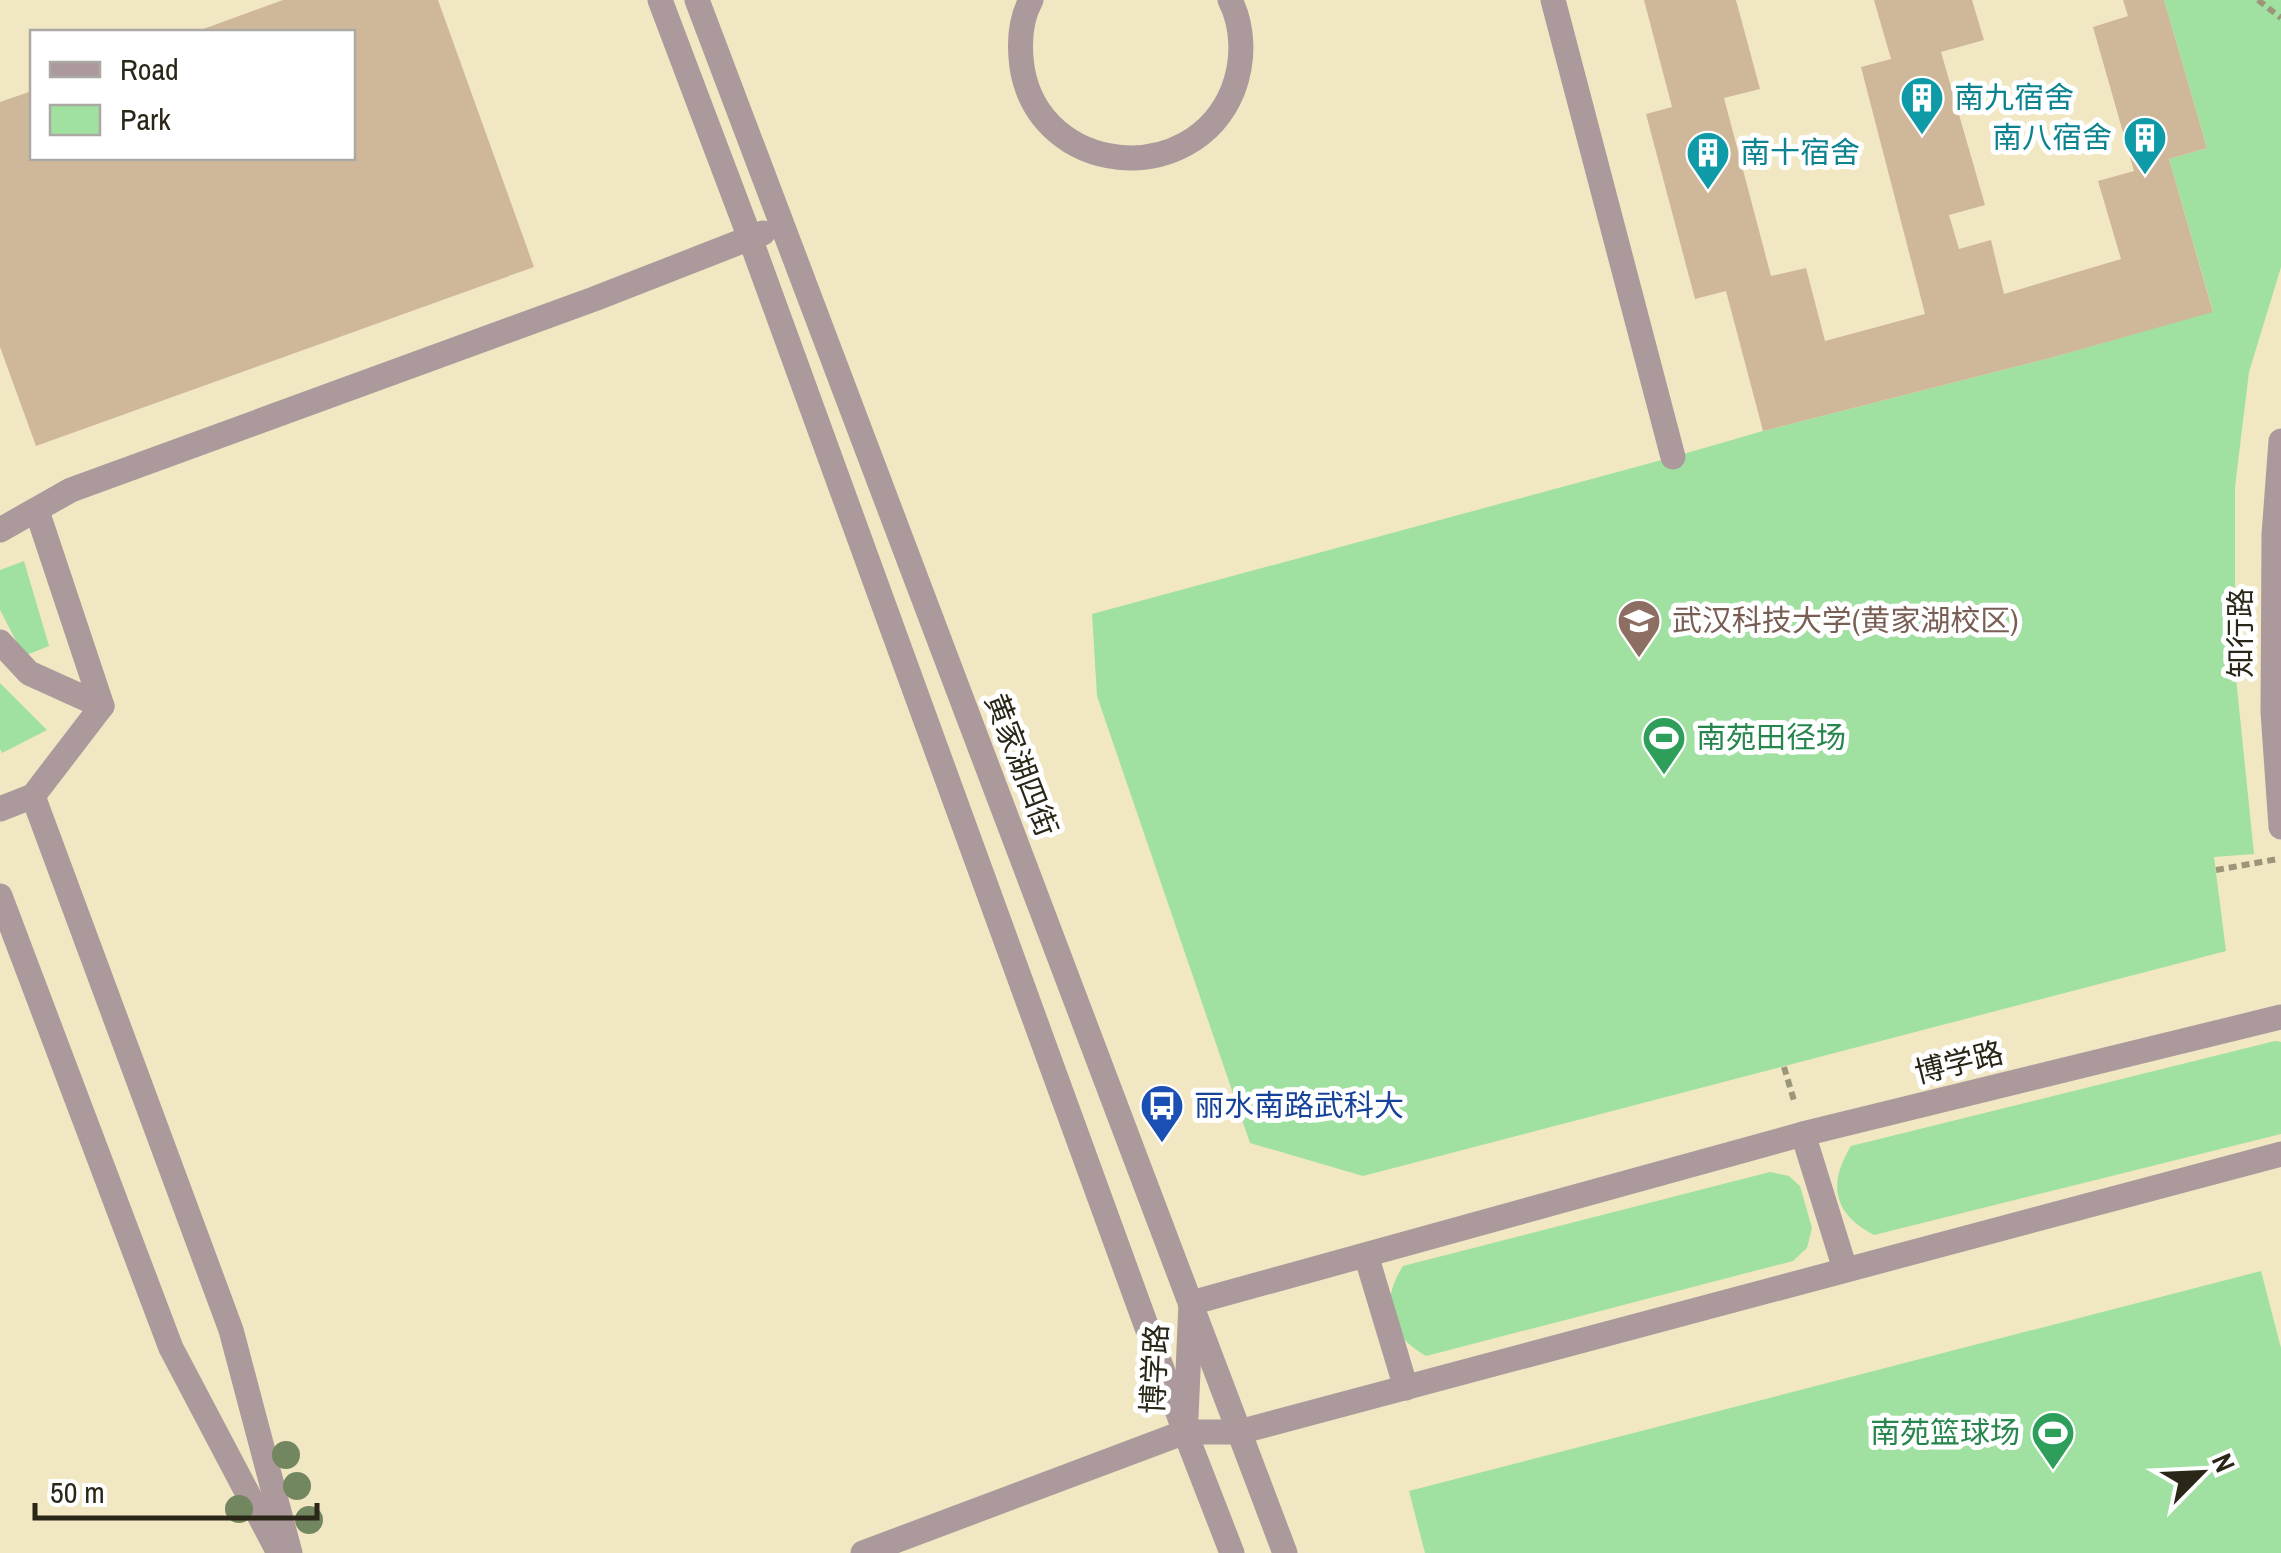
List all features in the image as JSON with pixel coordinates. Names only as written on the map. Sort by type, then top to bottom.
[{"type":"street","points":[[660,0],[1232,1553]]},
{"type":"street","name":"黄家湖四街","points":[[697,0],[1285,1553]]},
{"type":"street","points":[[1031,0],[1019,47],[1025,85],[1042,116],[1068,140],[1101,156],[1136,160],[1171,152],[1202,134],[1226,107],[1239,74],[1242,38],[1237,1]]},
{"type":"street","points":[[1553,0],[1673,458]]},
{"type":"street","points":[[0,530],[71,490],[594,299],[782,225]]},
{"type":"street","name":"知行路","points":[[2281,441],[2274,534],[2273,712],[2281,826]]},
{"type":"street","points":[[36,511],[102,706]]},
{"type":"street","points":[[0,642],[30,673],[102,706]]},
{"type":"street","points":[[0,810],[34,796],[102,706]]},
{"type":"street","points":[[34,796],[231,1330],[290,1553]]},
{"type":"street","points":[[0,896],[171,1348],[279,1553]]},
{"type":"street","name":"博学路","points":[[2281,1017],[1803,1134],[1191,1304],[1185,1432],[1240,1432],[2281,1154]]},
{"type":"street","points":[[1803,1134],[1845,1269]]},
{"type":"street","points":[[1366,1255],[1406,1388]]},
{"type":"street","points":[[862,1553],[1185,1432]]},
{"type":"path","points":[[2258,0],[2281,18]]},
{"type":"path","points":[[2216,870],[2281,858]]},
{"type":"green space","name":"南苑田径场","points":[[2164,0],[2281,0],[2281,267],[2249,372],[2235,487],[2235,668],[2254,854],[2214,857],[2226,951],[1363,1176],[1250,1143],[1097,696],[1092,614],[2213,311],[2169,159],[2207,148]]},
{"type":"green space","points":[[24,561],[49,646],[24,656],[0,610],[0,570]]},
{"type":"green space","points":[[0,683],[47,730],[2,753],[0,749]]},
{"type":"green space","points":[[2281,1042],[2281,1134],[1874,1235],[1850,1218],[1838,1197],[1839,1173],[1851,1146]]},
{"type":"green space","points":[[1770,1172],[1789,1176],[1800,1186],[1812,1228],[1807,1248],[1793,1261],[1426,1356],[1395,1328],[1389,1306],[1403,1266]]},
{"type":"green space","name":"南苑篮球场","points":[[2261,1271],[2281,1348],[2281,1553],[1425,1553],[1409,1491]]},
{"type":"building","points":[[283,0],[438,0],[534,267],[36,446],[0,347],[0,102],[30,92],[30,160],[355,160],[355,30],[200,30]]},
{"type":"building","points":[[1644,0],[1736,0],[1760,89],[1724,98],[1771,276],[1806,268],[1825,341],[1925,314],[1861,67],[1891,59],[1874,0],[1972,0],[1984,40],[1941,52],[1985,205],[1949,215],[1959,249],[1991,240],[2004,294],[2121,259],[2098,181],[2134,171],[2093,27],[2128,16],[2123,0],[2164,0],[2207,148],[2169,159],[2213,312],[1763,431],[1726,291],[1695,299],[1646,114],[1672,107]]},
{"type":"place","name":"南九宿舍","points":[[1922,136]]},
{"type":"place","name":"南八宿舍","points":[[2145,176]]},
{"type":"place","name":"南十宿舍","points":[[1708,191]]},
{"type":"place","name":"武汉科技大学(黄家湖校区)","points":[[1639,659]]},
{"type":"place","name":"南苑田径场","points":[[1664,776]]},
{"type":"place","name":"丽水南路武科大","points":[[1162,1144]]},
{"type":"place","name":"南苑篮球场","points":[[2053,1471]]}]
